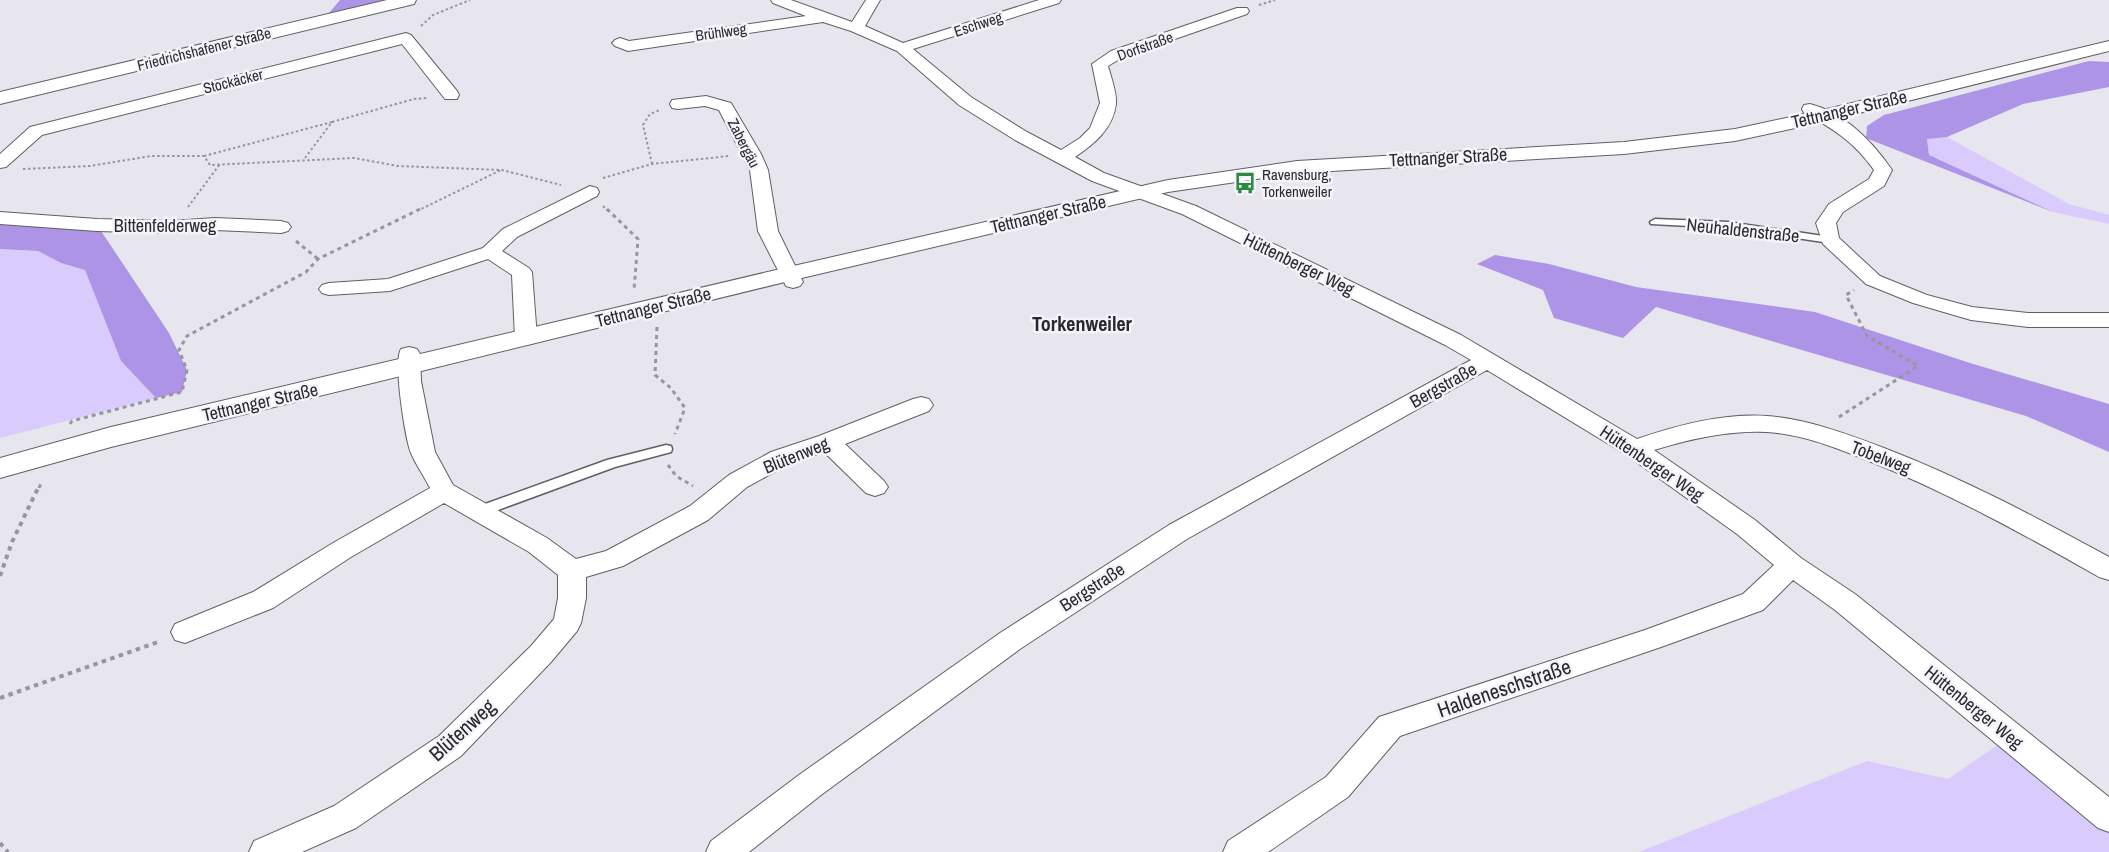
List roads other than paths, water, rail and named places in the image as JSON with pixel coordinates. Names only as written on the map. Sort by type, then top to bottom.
[{"type":"street","name":"Friedrichshafener Straße","points":[[0,98],[408,0]]},
{"type":"street","points":[[778,0],[823,18],[856,28],[902,48],[965,101],[1021,136],[1098,177],[1141,192]]},
{"type":"street","points":[[856,28],[873,0]]},
{"type":"street","name":"Eschweg","points":[[902,48],[1054,0]]},
{"type":"street","name":"Dorfstraße","points":[[1062,158],[1086,142],[1098,130],[1108,103],[1100,64],[1117,54],[1242,11]]},
{"type":"street","name":"Brühlweg","points":[[620,43],[628,46],[823,18]]},
{"type":"street","name":"Stockäcker","points":[[0,163],[36,131],[406,38],[451,95]]},
{"type":"street","name":"Tettnanger Straße","points":[[0,468],[111,437],[410,360],[526,338],[646,309],[791,278],[1141,192],[1238,174],[1297,167],[1624,148],[1735,135],[1816,113],[2109,46]]},
{"type":"street","name":"Zabergäu","points":[[678,104],[706,101],[725,107],[759,170],[768,231],[791,278]]},
{"type":"street","name":"Neuhaldenstraße","points":[[1816,113],[1853,133],[1867,147],[1883,170],[1878,182],[1836,208],[1826,223],[1830,240]]},
{"type":"street","points":[[329,289],[390,285],[490,252],[510,233],[590,192]]},
{"type":"street","name":"Hüttenberger Weg","points":[[1141,192],[1189,210],[1453,340],[1634,448],[1746,527],[1792,565],[1845,602],[2109,817]]},
{"type":"street","name":"Bittenfelderweg","points":[[0,218],[97,225],[172,227],[215,224],[281,227]]},
{"type":"street","points":[[1830,240],[1873,280],[1920,299],[1971,313],[2028,320],[2109,320]]},
{"type":"street","points":[[490,252],[522,272],[526,338]]},
{"type":"street","points":[[410,360],[410,381],[423,452],[444,491],[538,545],[572,571]]},
{"type":"street","name":"Bergstraße","points":[[723,852],[810,785],[1010,641],[1178,532],[1487,361]]},
{"type":"street","name":"Blütenweg","points":[[266,852],[345,817],[450,746],[541,654],[567,623],[572,598],[572,571],[614,559],[699,513],[738,481],[780,458],[828,442],[921,405]]},
{"type":"street","name":"Tobelweg","points":[[1634,448],[1670,436],[1706,429],[1765,424],[1815,432],[1904,464],[2044,534],[2109,570]]},
{"type":"street","points":[[828,442],[875,487]]},
{"type":"street","points":[[185,632],[263,600],[342,550],[444,491]]},
{"type":"street","name":"Haldeneschstraße","points":[[1240,852],[1338,787],[1390,726],[1651,639],[1752,602],[1792,565]]},
{"type":"lane","name":"Neuhaldenstraße","points":[[1655,222],[1728,225],[1830,240]]},
{"type":"lane","points":[[478,512],[612,463],[666,448]]},
{"type":"place","name":"Ravensburg, Torkenweiler","points":[[1245,183]]},
{"type":"district","name":"Torkenweiler","points":[[1082,323]]}]
